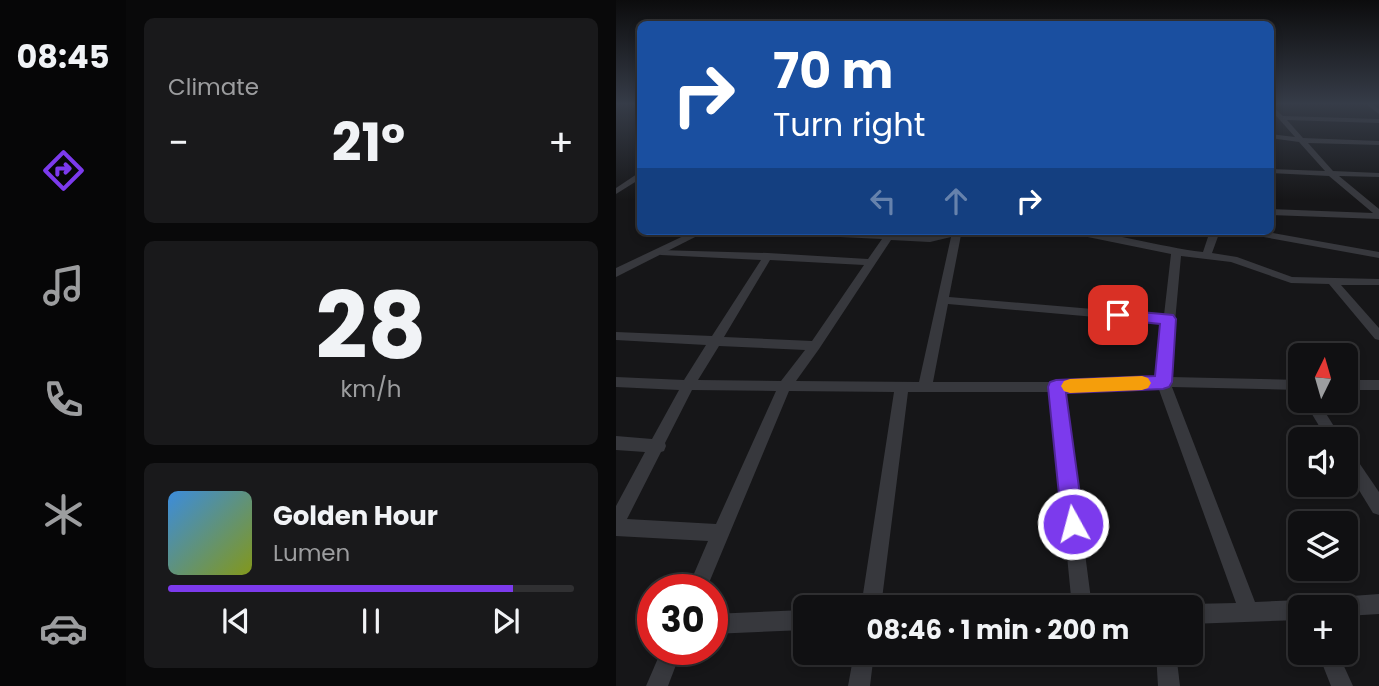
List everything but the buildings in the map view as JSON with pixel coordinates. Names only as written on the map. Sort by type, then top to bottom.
[{"type":"street","points":[[1274,136],[1379,143]]},
{"type":"street","points":[[1300,138],[1331,173],[1379,215]]},
{"type":"street","points":[[1274,170],[1379,175]]},
{"type":"street","points":[[616,192],[637,178]]},
{"type":"street","points":[[1274,212],[1379,215]]},
{"type":"street","points":[[616,273],[694,235]]},
{"type":"street","points":[[851,235],[930,235]]},
{"type":"street","points":[[925,386],[943,300],[961,235]]},
{"type":"street","points":[[1092,235],[1175,252],[1254,264],[1287,279],[1379,282]]},
{"type":"street","points":[[1207,255],[1214,235]]},
{"type":"street","points":[[1269,235],[1379,255]]},
{"type":"street","points":[[702,574],[785,385],[815,346],[888,237]]},
{"type":"street","points":[[662,252],[872,262]]},
{"type":"street","points":[[1175,252],[1163,382],[1249,612]]},
{"type":"street","points":[[719,533],[616,525],[659,446],[688,385],[768,256]]},
{"type":"street","points":[[1333,282],[1379,336]]},
{"type":"street","points":[[943,300],[1168,319]]},
{"type":"street","points":[[616,336],[815,346]]},
{"type":"street","points":[[616,382],[902,387],[1056,387],[1163,382],[1288,385]]},
{"type":"street","points":[[1358,385],[1379,385]]},
{"type":"street","points":[[873,595],[902,387]]},
{"type":"street","points":[[1056,387],[1081,595]]},
{"type":"street","points":[[616,443],[659,446]]},
{"type":"street","points":[[1358,475],[1379,507]]},
{"type":"street","points":[[1358,606],[1379,604]]},
{"type":"street","points":[[1203,614],[1288,610]]},
{"type":"street","points":[[728,623],[793,621]]},
{"type":"street","points":[[657,686],[665,665]]},
{"type":"street","points":[[859,686],[862,665]]},
{"type":"street","points":[[1167,665],[1169,686]]},
{"type":"street","points":[[1333,665],[1342,686]]},
{"type":"slow traffic","points":[[1070,386],[1142,383]]},
{"type":"route","points":[[1073,524],[1056,387],[1163,382],[1168,319],[1118,315]]}]
